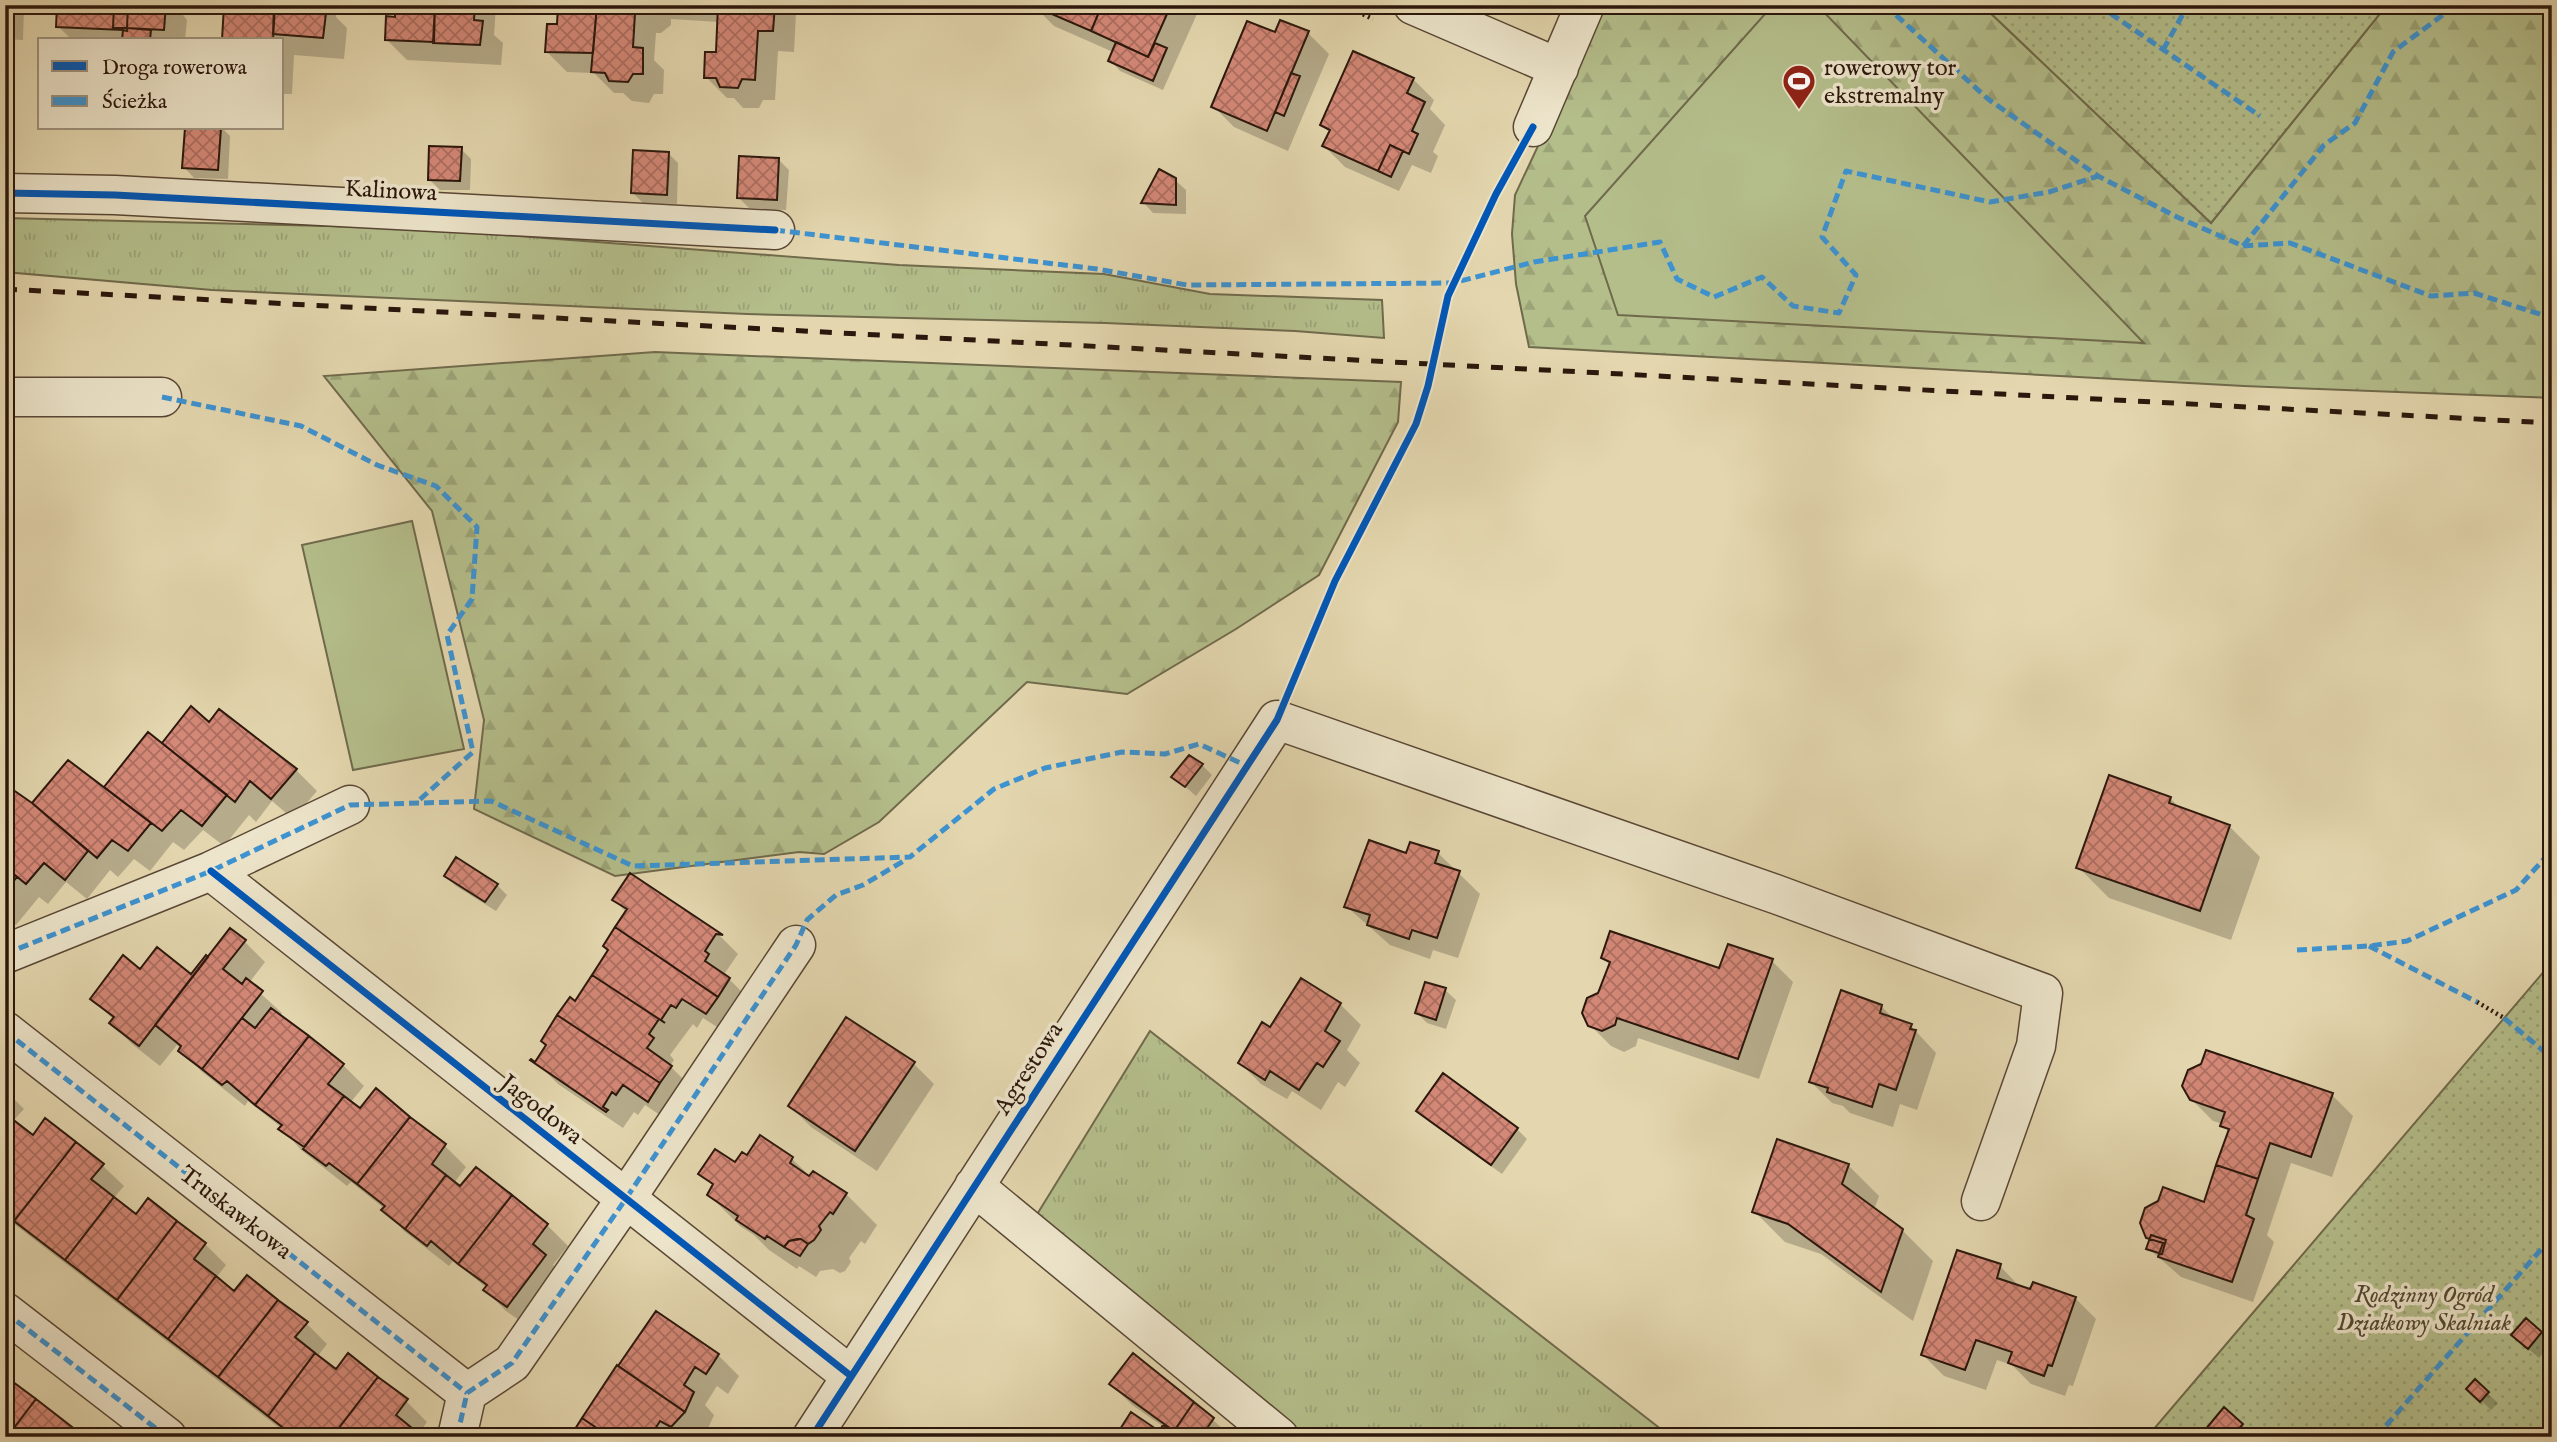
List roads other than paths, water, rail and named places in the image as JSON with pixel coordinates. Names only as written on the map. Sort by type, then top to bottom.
[{"type":"street","points":[[1413,5],[1559,68]]},
{"type":"street","points":[[1533,127],[1586,5]]},
{"type":"street","name":"Kalinowa","points":[[5,193],[115,195],[775,230]]},
{"type":"street","points":[[5,397],[162,397]]},
{"type":"street","name":"Agrestowa","points":[[811,1437],[1277,720],[1778,895],[2043,993],[2036,1046],[1981,1201]]},
{"type":"street","points":[[5,954],[211,871],[350,806]]},
{"type":"street","name":"Jagodowa","points":[[211,871],[851,1376]]},
{"type":"street","points":[[457,1437],[467,1393],[512,1363],[796,944]]},
{"type":"street","name":"Truskawkowa","points":[[5,1031],[467,1393]]},
{"type":"street","points":[[974,1186],[1279,1437]]},
{"type":"street","points":[[5,1312],[167,1437]]},
{"type":"railway","points":[[5,289],[2552,423]]},
{"type":"place","name":"rowerowy tor ekstremalny","points":[[1799,111]]},
{"type":"park label","name":"Rodzinny Ogród Działkowy Skalniak","points":[[2424,1308]]}]
